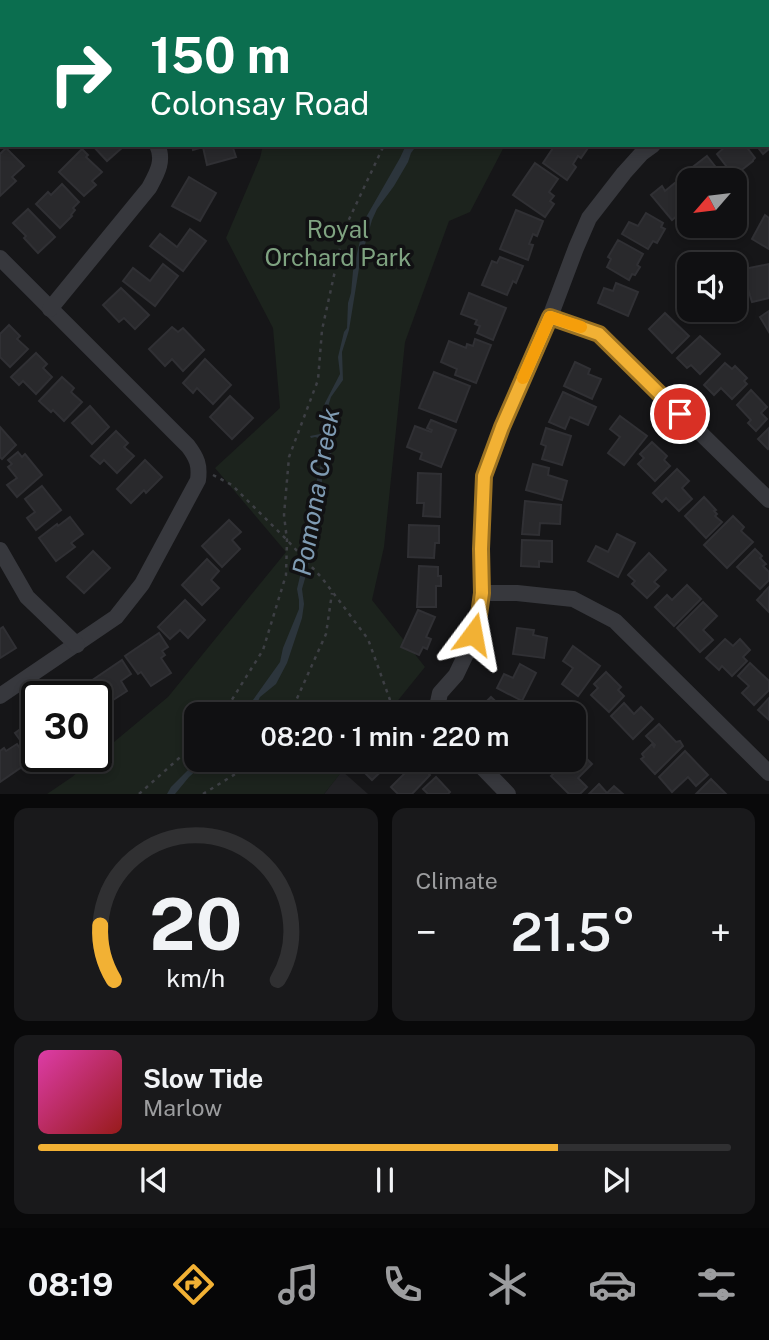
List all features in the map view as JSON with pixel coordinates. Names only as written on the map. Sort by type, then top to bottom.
[{"type":"street","points":[[50,309],[149,188],[160,162],[158,147]]},
{"type":"street","points":[[438,702],[440,693],[456,675],[467,652],[479,615],[482,593],[484,476],[502,427],[589,218],[624,173],[650,147]]},
{"type":"street","points":[[0,258],[188,446],[197,457],[200,469],[198,480],[142,584],[116,617],[0,696]]},
{"type":"street","points":[[550,317],[599,334],[769,500]]},
{"type":"street","points":[[0,550],[27,597],[76,645]]},
{"type":"street","points":[[482,593],[517,593],[573,599],[615,621],[769,772]]},
{"type":"street","points":[[487,772],[508,794]]},
{"type":"path","points":[[230,702],[263,650],[286,575],[287,540],[284,515],[289,457],[318,380],[322,330],[344,230],[383,147]]},
{"type":"path","points":[[197,457],[210,474],[232,485],[322,579],[368,639],[392,702]]},
{"type":"path","points":[[295,702],[326,634],[332,592]]},
{"type":"path","points":[[138,794],[184,754]]},
{"type":"path","points":[[203,794],[239,772]]},
{"type":"shaded area","points":[[343,772],[368,794],[324,794]]},
{"type":"green space","name":"Royal Orchard Park","points":[[263,147],[504,147],[470,212],[449,221],[405,342],[384,547],[372,600],[425,667],[397,702],[184,702],[184,772],[341,772],[324,794],[47,794],[78,772],[112,772],[112,744],[168,697],[286,552],[215,468],[280,408],[273,328],[226,238]]},
{"type":"water","name":"Pomona Creek","points":[[405,147],[416,147],[394,186],[377,209],[360,262],[349,330],[342,352],[343,380],[331,397],[325,416],[332,445],[331,455],[322,478],[321,523],[302,589],[302,618],[287,663],[276,684],[258,702],[252,702],[280,662],[299,609],[297,589],[310,533],[309,523],[315,511],[314,491],[325,449],[322,439],[310,436],[322,432],[325,403],[340,374],[338,357],[347,328],[353,271],[365,219]]},
{"type":"water","points":[[186,772],[195,772],[175,794],[167,794]]},
{"type":"building","points":[[94,147],[123,147],[107,161]]},
{"type":"building","points":[[203,147],[233,147],[236,157],[207,165]]},
{"type":"building","points":[[554,147],[589,147],[581,158],[578,156],[573,164],[576,167],[567,180],[543,163]]},
{"type":"building","points":[[725,147],[747,147],[755,158],[744,168],[728,168],[717,154]]},
{"type":"building","points":[[758,147],[769,147],[769,149],[763,154]]},
{"type":"building","points":[[6,148],[24,166],[12,177],[16,181],[0,196],[0,154]]},
{"type":"building","points":[[82,149],[88,155],[86,157],[102,172],[92,181],[96,185],[84,196],[59,172]]},
{"type":"building","points":[[707,156],[716,168],[691,168]]},
{"type":"building","points":[[535,163],[558,179],[549,192],[554,196],[550,201],[554,204],[545,217],[513,195]]},
{"type":"building","points":[[189,177],[216,193],[200,221],[172,206]]},
{"type":"building","points":[[675,183],[677,185],[677,216],[672,220],[651,195],[662,186],[665,191]]},
{"type":"building","points":[[62,184],[79,202],[73,208],[75,210],[72,216],[60,228],[36,204],[48,192],[51,195]]},
{"type":"building","points":[[28,209],[55,237],[38,253],[13,223]]},
{"type":"building","points":[[516,210],[543,221],[537,236],[533,234],[529,244],[533,245],[528,260],[500,249]]},
{"type":"building","points":[[646,213],[663,223],[661,227],[665,229],[657,243],[653,241],[648,249],[622,234],[629,222],[638,226]]},
{"type":"building","points":[[765,215],[769,218],[769,249],[752,239]]},
{"type":"building","points":[[190,229],[206,241],[183,271],[150,246],[160,234],[177,247]]},
{"type":"building","points":[[618,240],[643,254],[637,265],[640,267],[629,280],[607,267],[611,259],[608,257]]},
{"type":"building","points":[[500,257],[523,266],[507,295],[482,285],[492,261],[497,263]]},
{"type":"building","points":[[163,264],[178,276],[155,306],[123,281],[133,268],[150,281]]},
{"type":"building","points":[[769,264],[769,298],[752,302],[747,289],[747,268]]},
{"type":"building","points":[[616,283],[638,292],[628,316],[598,303],[604,288],[613,291]]},
{"type":"building","points":[[121,288],[149,315],[135,329],[124,318],[119,322],[103,305]]},
{"type":"building","points":[[469,293],[506,308],[493,340],[477,333],[480,326],[475,324],[477,320],[461,314]]},
{"type":"building","points":[[769,311],[769,332],[760,317]]},
{"type":"building","points":[[665,313],[689,336],[672,353],[649,329]]},
{"type":"building","points":[[9,325],[20,336],[17,339],[28,349],[10,367],[0,357],[0,334]]},
{"type":"building","points":[[172,327],[178,332],[183,328],[204,350],[183,371],[172,359],[165,366],[149,349]]},
{"type":"building","points":[[700,336],[720,354],[700,374],[691,365],[687,368],[677,358]]},
{"type":"building","points":[[475,339],[491,345],[476,383],[455,375],[457,369],[441,362],[449,341],[466,348],[467,344],[473,346]]},
{"type":"building","points":[[36,353],[47,364],[43,368],[52,377],[36,394],[23,381],[19,385],[11,377]]},
{"type":"building","points":[[205,359],[231,385],[213,404],[197,388],[193,393],[183,383]]},
{"type":"building","points":[[575,362],[590,369],[588,374],[601,379],[592,399],[564,386]]},
{"type":"building","points":[[725,363],[732,369],[735,366],[747,378],[744,381],[747,384],[732,399],[721,388],[714,395],[704,385]]},
{"type":"building","points":[[434,372],[470,386],[456,422],[419,408]]},
{"type":"building","points":[[62,377],[74,388],[71,392],[82,402],[64,421],[39,401]]},
{"type":"building","points":[[751,390],[767,407],[761,413],[767,419],[756,431],[748,423],[751,420],[737,405]]},
{"type":"building","points":[[563,392],[596,407],[588,425],[570,417],[565,429],[549,422]]},
{"type":"building","points":[[230,396],[253,418],[232,439],[210,417]]},
{"type":"building","points":[[90,406],[109,427],[92,444],[72,423]]},
{"type":"building","points":[[620,416],[647,436],[624,465],[608,453],[620,437],[610,429]]},
{"type":"building","points":[[431,420],[456,430],[441,467],[420,459],[422,453],[407,447],[415,426],[431,432],[432,430],[427,428]]},
{"type":"building","points":[[0,427],[16,445],[2,459],[0,457]]},
{"type":"building","points":[[546,428],[571,436],[562,465],[542,459],[546,446],[541,444]]},
{"type":"building","points":[[769,428],[769,448],[768,449],[758,439]]},
{"type":"building","points":[[116,431],[128,443],[124,447],[134,456],[117,473],[104,460],[100,464],[91,456]]},
{"type":"building","points":[[652,442],[667,456],[664,460],[670,466],[655,481],[638,464],[644,458],[640,454]]},
{"type":"building","points":[[18,452],[22,457],[25,454],[42,475],[17,497],[7,485],[17,478],[8,467],[12,464],[8,460]]},
{"type":"building","points":[[145,460],[162,477],[131,503],[117,489]]},
{"type":"building","points":[[533,464],[549,468],[548,475],[567,481],[562,500],[526,490]]},
{"type":"building","points":[[677,469],[689,481],[682,488],[692,499],[679,511],[666,498],[662,502],[653,493]]},
{"type":"building","points":[[418,473],[441,474],[440,517],[423,516],[424,503],[417,503]]},
{"type":"building","points":[[42,486],[61,510],[36,530],[27,518],[35,512],[25,499]]},
{"type":"building","points":[[704,497],[716,510],[715,516],[722,522],[706,538],[685,516]]},
{"type":"building","points":[[525,501],[561,505],[560,524],[540,523],[539,535],[522,534]]},
{"type":"building","points":[[733,516],[744,527],[741,531],[753,542],[727,568],[704,545]]},
{"type":"building","points":[[70,517],[83,534],[71,543],[75,547],[56,561],[39,538]]},
{"type":"building","points":[[229,520],[241,532],[232,540],[240,549],[222,567],[202,546]]},
{"type":"building","points":[[409,525],[439,526],[439,543],[435,543],[434,558],[408,557]]},
{"type":"building","points":[[617,534],[635,543],[618,577],[588,561],[596,546],[608,552]]},
{"type":"building","points":[[522,540],[552,541],[552,562],[539,561],[539,567],[521,566]]},
{"type":"building","points":[[755,549],[762,556],[760,558],[766,564],[763,566],[769,572],[769,580],[760,589],[737,567]]},
{"type":"building","points":[[93,551],[110,568],[84,593],[67,577]]},
{"type":"building","points":[[649,553],[666,570],[654,582],[659,586],[647,598],[632,584],[635,581],[628,575]]},
{"type":"building","points":[[207,559],[219,571],[211,580],[219,588],[202,605],[182,585]]},
{"type":"building","points":[[419,566],[438,567],[441,586],[436,586],[436,607],[417,607]]},
{"type":"building","points":[[687,585],[701,599],[674,626],[655,607],[667,595],[672,600]]},
{"type":"building","points":[[769,587],[769,612],[757,600]]},
{"type":"building","points":[[185,600],[205,620],[188,638],[180,630],[170,639],[158,627]]},
{"type":"building","points":[[703,602],[717,616],[703,630],[713,640],[700,652],[677,628]]},
{"type":"building","points":[[418,610],[435,617],[426,637],[431,639],[427,649],[423,647],[419,655],[401,647]]},
{"type":"building","points":[[3,627],[16,648],[0,658],[0,629]]},
{"type":"building","points":[[517,628],[534,630],[533,635],[547,638],[544,658],[513,654]]},
{"type":"building","points":[[159,633],[168,647],[162,651],[165,655],[161,658],[171,673],[151,686],[125,656]]},
{"type":"building","points":[[725,639],[733,646],[740,639],[750,650],[743,657],[747,661],[732,676],[722,666],[719,670],[706,658]]},
{"type":"building","points":[[573,646],[600,666],[578,696],[562,684],[573,668],[563,661]]},
{"type":"building","points":[[122,660],[131,674],[121,681],[127,691],[112,701],[112,681],[91,681]]},
{"type":"building","points":[[750,663],[769,681],[769,690],[754,705],[742,693],[749,686],[738,676]]},
{"type":"building","points":[[520,664],[536,673],[522,701],[497,688],[504,674],[513,678]]},
{"type":"building","points":[[606,672],[621,687],[618,690],[624,696],[609,712],[591,695],[598,688],[594,684]]},
{"type":"building","points":[[769,698],[769,720],[758,710]]},
{"type":"building","points":[[624,703],[634,714],[641,707],[653,719],[633,739],[611,716]]},
{"type":"building","points":[[659,724],[683,746],[655,774],[641,759],[644,757],[642,754],[652,744],[654,747],[655,745],[646,736]]},
{"type":"building","points":[[21,729],[21,741],[15,733]]},
{"type":"building","points":[[17,744],[21,750],[21,768],[0,782],[0,751],[4,748],[6,751]]},
{"type":"building","points":[[685,751],[708,775],[696,786],[688,777],[672,792],[659,777]]},
{"type":"building","points":[[586,758],[592,764],[586,770]]},
{"type":"building","points":[[364,772],[380,772],[372,780]]},
{"type":"building","points":[[406,772],[427,772],[430,775],[412,794],[398,794],[391,787]]},
{"type":"building","points":[[555,772],[584,772],[578,778],[587,787],[580,794],[569,794],[551,776]]},
{"type":"building","points":[[436,777],[450,792],[448,794],[428,794],[423,789]]},
{"type":"building","points":[[711,779],[726,794],[696,794]]},
{"type":"building","points":[[599,784],[607,793],[614,786],[623,794],[589,794]]},
{"type":"slow traffic","points":[[523,378],[550,317],[581,327]]},
{"type":"route","points":[[473,634],[482,593],[481,520],[484,476],[502,427],[550,317],[599,334],[680,414]]}]
